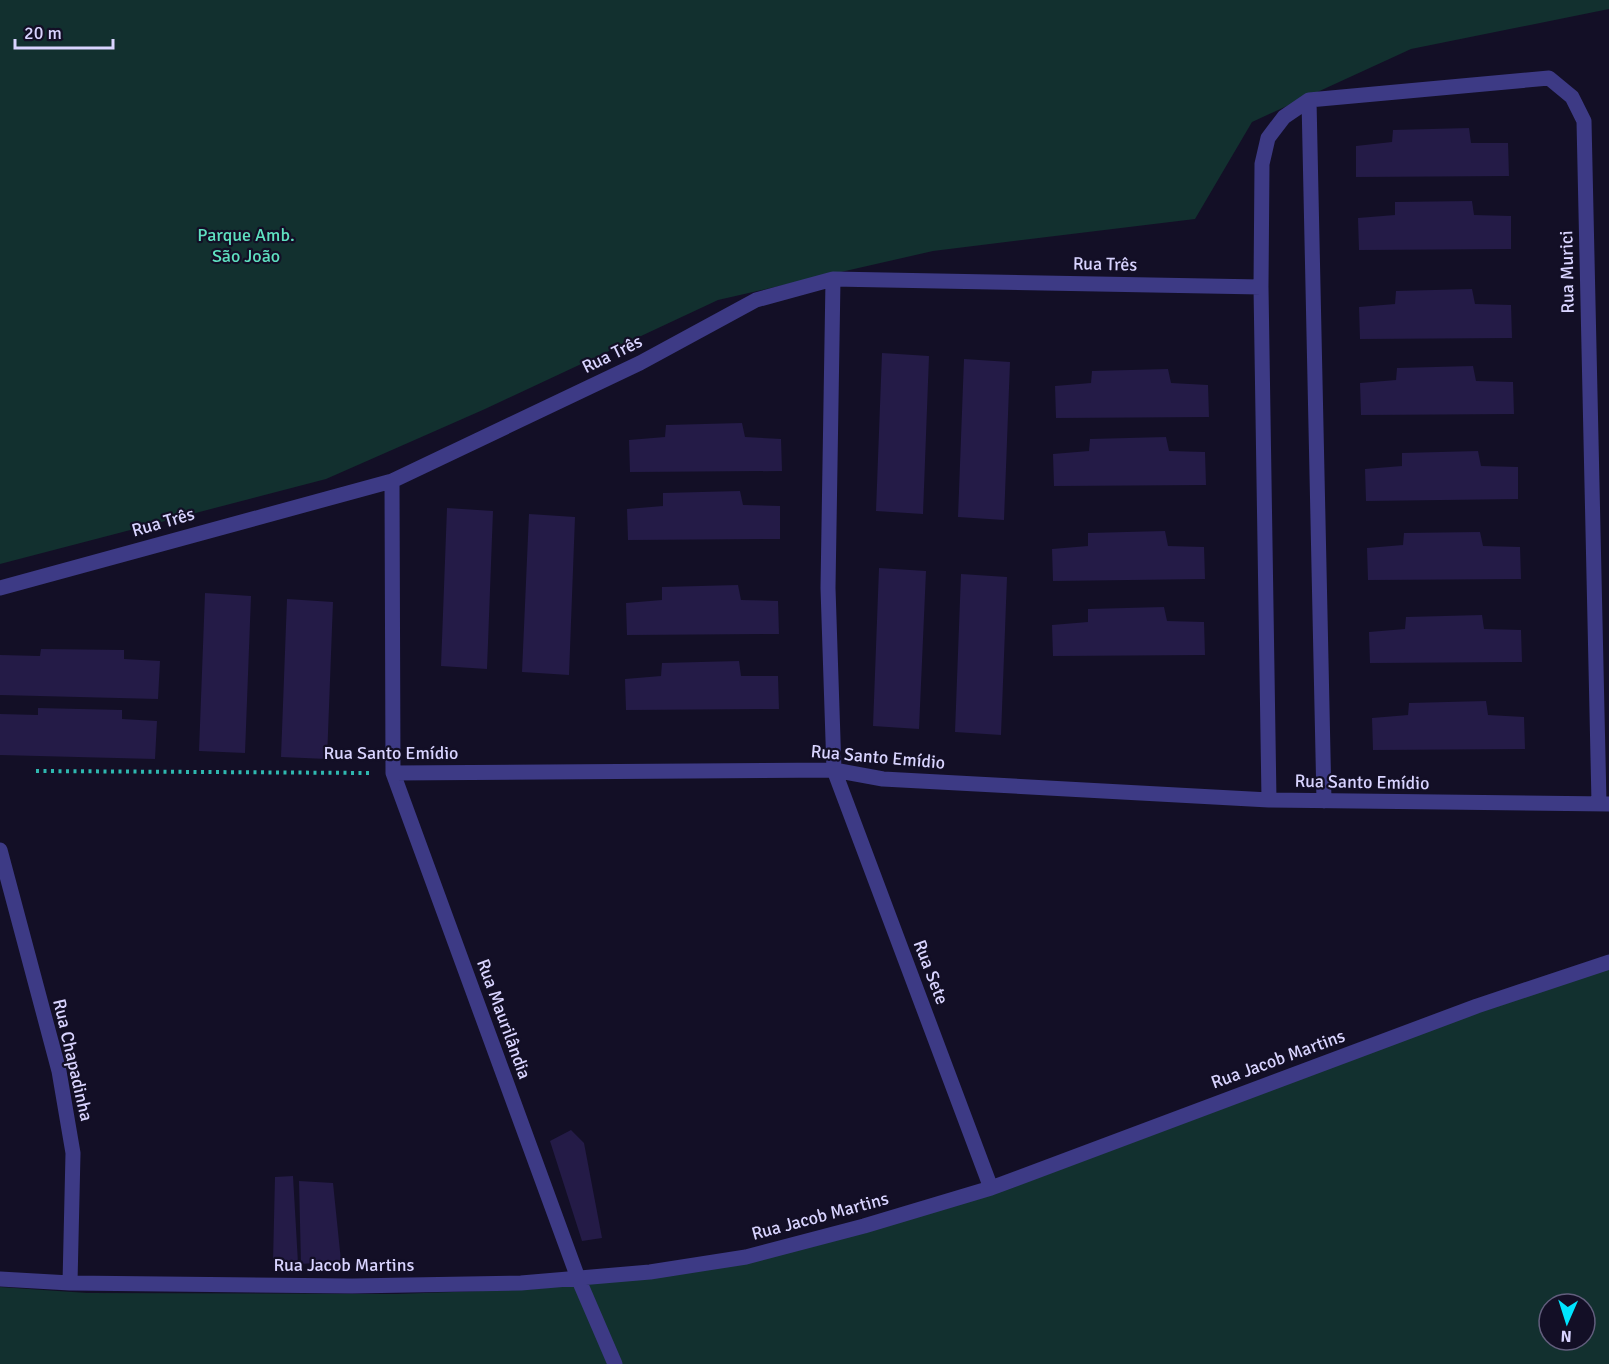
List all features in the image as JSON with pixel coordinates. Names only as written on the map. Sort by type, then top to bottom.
[{"type":"street","name":"Rua Murici","points":[[1269,800],[1260,287],[1262,164],[1268,138],[1284,117],[1309,100],[1549,78],[1572,97],[1584,121],[1604,804]]},
{"type":"street","points":[[1309,100],[1324,801]]},
{"type":"street","name":"Rua Três","points":[[0,588],[392,481],[640,363],[756,300],[833,279],[1260,287]]},
{"type":"street","name":"Rua Sete","points":[[833,279],[828,588],[834,770],[990,1188]]},
{"type":"street","name":"Rua Maurilândia","points":[[392,481],[393,773],[578,1278],[615,1364]]},
{"type":"street","name":"Rua Santo Emídio","points":[[393,773],[834,770],[883,779],[1269,800],[1604,804]]},
{"type":"street","name":"Rua Chapadinha","points":[[0,850],[59,1071],[73,1153],[70,1283]]},
{"type":"street","name":"Rua Jacob Martins","points":[[0,1280],[70,1283],[352,1286],[521,1283],[650,1272],[746,1257],[864,1226],[990,1188],[1477,1006],[1609,962]]},
{"type":"path","name":"Rua Santo Emídio","points":[[36,771],[393,773]]},
{"type":"green space","name":"Parque Amb. São João","points":[[0,0],[1609,0],[1609,9],[1411,49],[1252,122],[1195,219],[933,251],[718,300],[485,409],[326,479],[0,564]]},
{"type":"green space","points":[[1609,966],[1609,1364],[0,1364],[0,1287],[87,1293],[396,1294],[535,1289],[650,1272],[864,1226]]},
{"type":"building","points":[[1469,128],[1471,143],[1508,143],[1509,176],[1356,177],[1356,146],[1392,142],[1393,130]]},
{"type":"building","points":[[1472,201],[1474,215],[1511,216],[1511,249],[1359,250],[1358,218],[1395,215],[1395,202]]},
{"type":"building","points":[[1472,289],[1475,304],[1511,305],[1512,338],[1360,339],[1359,307],[1395,304],[1396,291]]},
{"type":"building","points":[[882,353],[929,356],[923,514],[876,511]]},
{"type":"building","points":[[964,359],[1010,362],[1004,520],[958,517]]},
{"type":"building","points":[[1473,366],[1476,381],[1513,382],[1514,414],[1361,415],[1360,383],[1396,380],[1397,368]]},
{"type":"building","points":[[1168,369],[1171,383],[1208,385],[1209,417],[1056,418],[1055,386],[1091,383],[1092,371]]},
{"type":"building","points":[[742,423],[745,437],[781,439],[782,471],[630,472],[629,440],[665,437],[666,425]]},
{"type":"building","points":[[1166,437],[1169,451],[1205,452],[1206,485],[1054,486],[1053,454],[1089,451],[1090,439]]},
{"type":"building","points":[[1478,451],[1481,466],[1518,467],[1518,499],[1366,501],[1365,469],[1402,466],[1402,453]]},
{"type":"building","points":[[740,491],[743,505],[780,506],[780,539],[628,540],[627,509],[663,506],[663,493]]},
{"type":"building","points":[[447,508],[493,511],[487,669],[441,666]]},
{"type":"building","points":[[529,514],[575,517],[569,675],[522,672]]},
{"type":"building","points":[[1165,531],[1168,546],[1204,547],[1205,579],[1053,581],[1052,549],[1088,546],[1088,533]]},
{"type":"building","points":[[1480,532],[1483,546],[1520,547],[1521,579],[1368,580],[1367,548],[1403,545],[1404,533]]},
{"type":"building","points":[[879,568],[926,571],[919,729],[873,726]]},
{"type":"building","points":[[961,574],[1007,577],[1001,735],[955,732]]},
{"type":"building","points":[[738,585],[741,600],[778,601],[779,634],[627,635],[626,603],[662,600],[662,587]]},
{"type":"building","points":[[205,593],[251,596],[245,753],[199,751]]},
{"type":"building","points":[[287,599],[333,602],[327,759],[281,757]]},
{"type":"building","points":[[1164,607],[1167,621],[1204,622],[1205,655],[1053,656],[1052,625],[1088,622],[1088,609]]},
{"type":"building","points":[[1482,615],[1484,629],[1521,630],[1522,662],[1370,663],[1369,632],[1405,629],[1406,617]]},
{"type":"building","points":[[41,649],[124,650],[124,659],[160,661],[158,699],[0,695],[0,655],[40,656]]},
{"type":"building","points":[[739,661],[741,676],[778,676],[779,709],[626,710],[625,679],[661,676],[662,663]]},
{"type":"building","points":[[1486,701],[1488,715],[1524,717],[1525,749],[1373,750],[1372,718],[1408,715],[1409,703]]},
{"type":"building","points":[[38,708],[122,710],[122,719],[157,721],[155,759],[0,755],[0,714],[38,715]]},
{"type":"building","points":[[571,1130],[584,1143],[602,1238],[582,1241],[550,1141]]},
{"type":"building","points":[[293,1176],[298,1263],[273,1262],[275,1177]]},
{"type":"building","points":[[299,1181],[333,1183],[341,1261],[301,1264]]}]
